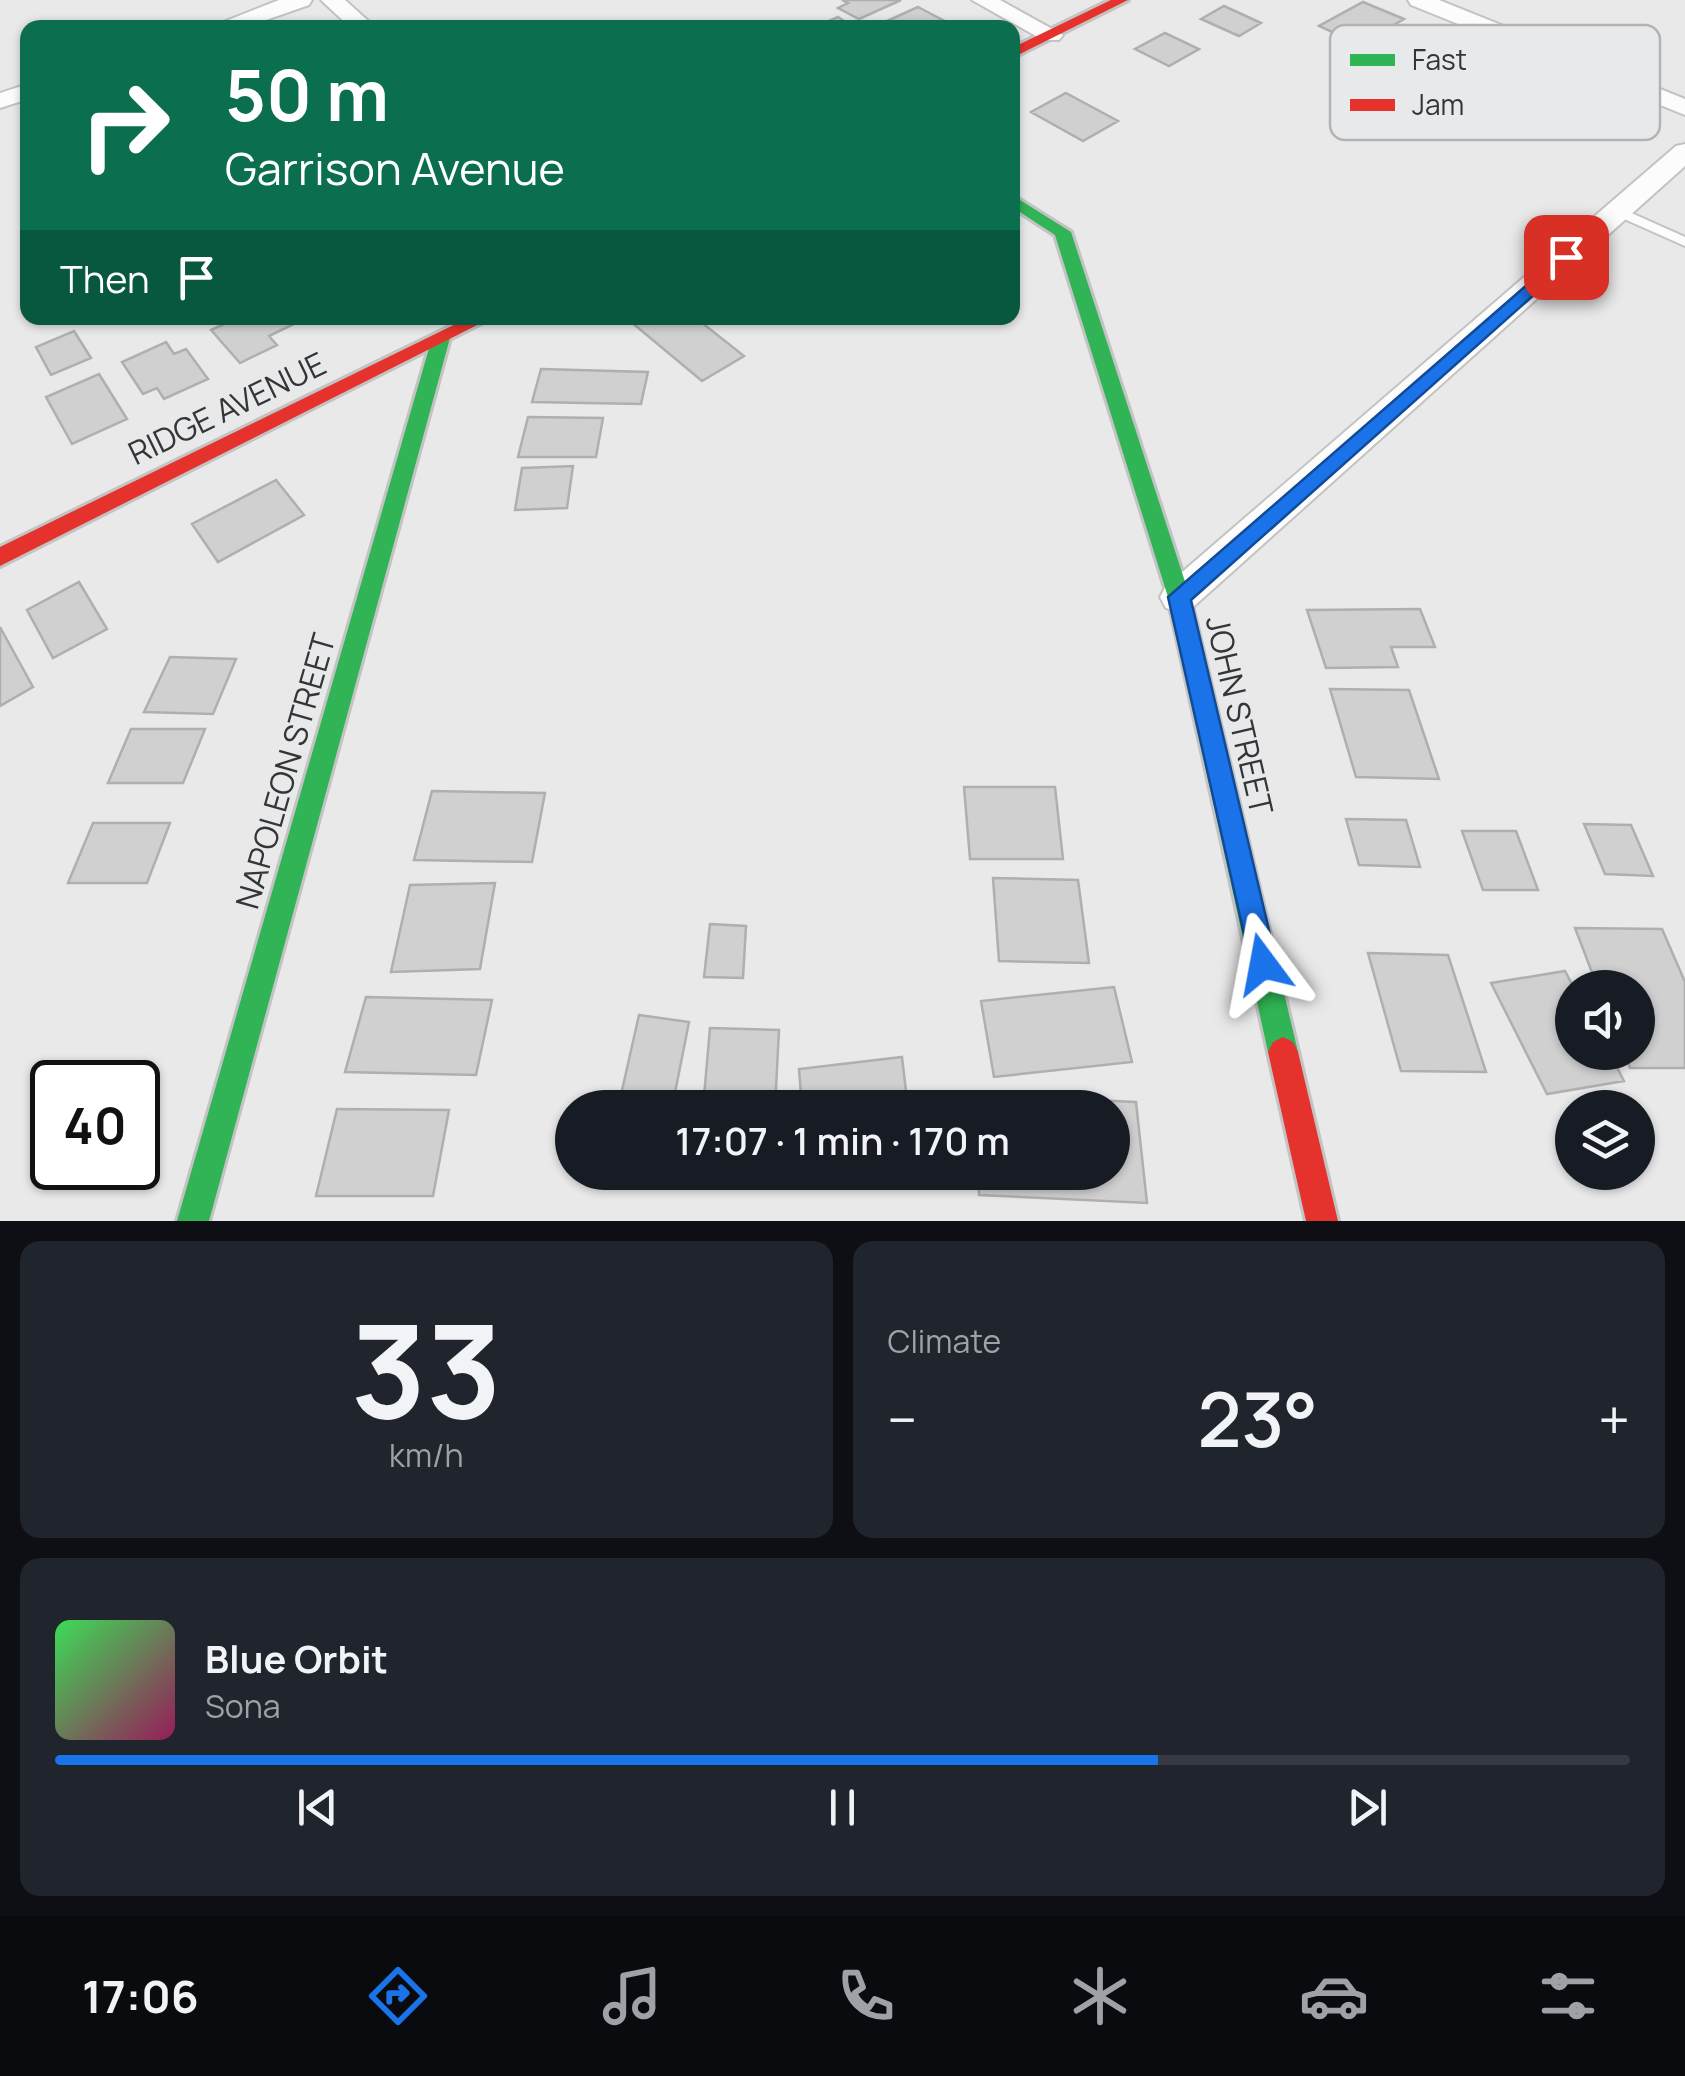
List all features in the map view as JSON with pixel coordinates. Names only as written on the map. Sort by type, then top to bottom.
[{"type":"street","points":[[242,20],[301,0]]},
{"type":"street","points":[[332,0],[356,20]]},
{"type":"street","points":[[983,0],[1050,35]]},
{"type":"street","points":[[1020,50],[1121,0]]},
{"type":"street","points":[[1420,0],[1481,25]]},
{"type":"street","points":[[1660,98],[1685,108]]},
{"type":"street","points":[[1179,597],[1685,152]]},
{"type":"street","name":"JOHN STREET","points":[[1020,205],[1063,232],[1179,597],[1322,1221]]},
{"type":"street","name":"RIDGE AVENUE","points":[[0,557],[468,325]]},
{"type":"street","name":"NAPOLEON STREET","points":[[193,1221],[441,338]]},
{"type":"lane","points":[[1618,210],[1685,242]]},
{"type":"building","points":[[842,0],[901,0],[859,19],[838,8],[848,3]]},
{"type":"building","points":[[1363,2],[1404,19],[1394,25],[1330,25],[1330,31],[1319,26]]},
{"type":"building","points":[[1224,6],[1261,23],[1239,36],[1201,19]]},
{"type":"building","points":[[918,7],[943,20],[889,20]]},
{"type":"building","points":[[1165,33],[1199,49],[1169,66],[1135,49]]},
{"type":"building","points":[[1066,93],[1118,121],[1083,141],[1031,112]]},
{"type":"building","points":[[222,325],[292,325],[269,336],[277,345],[240,363],[211,330]]},
{"type":"building","points":[[635,325],[705,325],[744,356],[702,381]]},
{"type":"building","points":[[74,331],[91,358],[51,375],[36,347]]},
{"type":"building","points":[[166,342],[174,354],[186,349],[208,379],[164,399],[157,388],[143,394],[122,362]]},
{"type":"building","points":[[541,369],[648,372],[641,404],[532,402]]},
{"type":"building","points":[[99,374],[127,419],[72,444],[46,397]]},
{"type":"building","points":[[528,417],[603,418],[596,457],[518,457]]},
{"type":"building","points":[[573,466],[567,508],[515,510],[522,468]]},
{"type":"building","points":[[276,480],[304,515],[218,562],[192,524]]},
{"type":"building","points":[[79,582],[107,629],[53,658],[27,610]]},
{"type":"building","points":[[1420,609],[1435,647],[1391,647],[1398,667],[1326,668],[1307,610]]},
{"type":"building","points":[[0,627],[33,687],[0,706]]},
{"type":"building","points":[[170,657],[236,659],[213,714],[144,712]]},
{"type":"building","points":[[1330,689],[1409,690],[1439,779],[1356,777]]},
{"type":"building","points":[[131,729],[205,729],[183,783],[108,783]]},
{"type":"building","points":[[964,787],[1055,787],[1063,859],[970,859]]},
{"type":"building","points":[[432,791],[545,793],[532,862],[414,860]]},
{"type":"building","points":[[1346,819],[1406,820],[1420,867],[1359,865]]},
{"type":"building","points":[[93,823],[170,823],[147,883],[68,883]]},
{"type":"building","points":[[1584,824],[1631,825],[1653,876],[1605,874]]},
{"type":"building","points":[[1462,831],[1516,831],[1538,890],[1483,890]]},
{"type":"building","points":[[993,878],[1078,880],[1089,963],[999,961]]},
{"type":"building","points":[[495,883],[480,969],[391,972],[410,885]]},
{"type":"building","points":[[710,924],[746,926],[743,978],[704,977]]},
{"type":"building","points":[[1575,928],[1662,929],[1685,982],[1685,1068],[1655,1068],[1655,970],[1591,970]]},
{"type":"building","points":[[1368,953],[1448,955],[1486,1072],[1401,1071]]},
{"type":"building","points":[[1555,973],[1555,1070],[1618,1070],[1624,1081],[1547,1094],[1491,983]]},
{"type":"building","points":[[1114,987],[1132,1062],[994,1077],[981,1001]]},
{"type":"building","points":[[366,997],[492,1000],[476,1075],[345,1072]]},
{"type":"building","points":[[639,1015],[689,1022],[676,1090],[622,1090]]},
{"type":"building","points":[[710,1028],[779,1030],[776,1090],[705,1090]]},
{"type":"building","points":[[902,1057],[906,1090],[801,1090],[799,1069]]},
{"type":"building","points":[[1130,1102],[1136,1102],[1147,1203],[979,1195],[979,1190],[1130,1190]]},
{"type":"building","points":[[337,1109],[449,1110],[433,1196],[316,1196]]},
{"type":"traffic: fast","points":[[1020,205],[1063,232],[1179,597],[1283,1052]]},
{"type":"traffic: fast","points":[[193,1221],[441,338]]},
{"type":"traffic: jam","points":[[1020,50],[1121,0]]},
{"type":"traffic: jam","points":[[0,557],[468,325]]},
{"type":"traffic: jam","points":[[1283,1052],[1322,1221]]},
{"type":"route","points":[[1263,964],[1179,597],[1566,257]]}]
